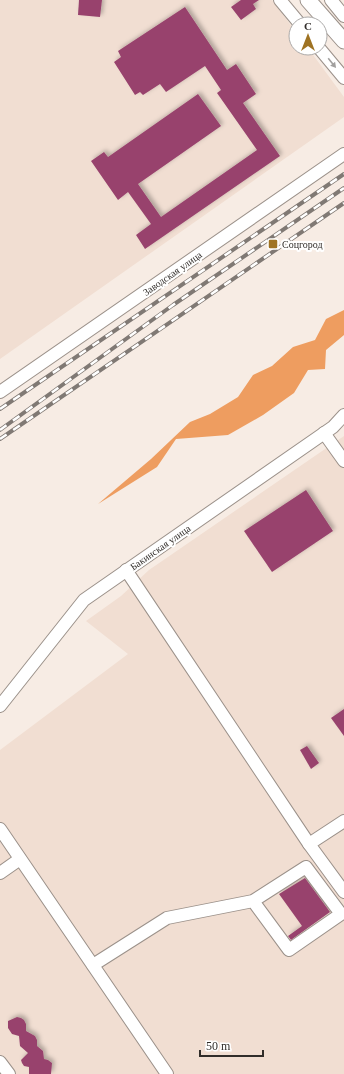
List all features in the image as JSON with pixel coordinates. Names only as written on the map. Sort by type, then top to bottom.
[{"type":"main road","points":[[308,0],[344,41]]},
{"type":"street","points":[[280,0],[293,16]]},
{"type":"street","points":[[331,0],[344,16]]},
{"type":"street","points":[[326,56],[344,78]]},
{"type":"street","name":"Заводская улица","points":[[0,392],[344,154]]},
{"type":"street","name":"Бакинская улица","points":[[0,706],[84,600],[324,433],[344,415]]},
{"type":"street","points":[[324,433],[344,461]]},
{"type":"street","points":[[126,570],[309,844],[344,892]]},
{"type":"street","points":[[309,844],[344,821]]},
{"type":"street","points":[[0,829],[167,1074]]},
{"type":"street","points":[[0,873],[20,859]]},
{"type":"street","points":[[93,965],[167,918],[253,901],[306,867],[341,914],[289,950],[253,901]]},
{"type":"street","points":[[0,1062],[8,1074]]},
{"type":"shaded area","points":[[0,0],[272,0],[288,21],[288,56],[314,56],[344,97],[344,117],[0,359]]},
{"type":"shaded area","points":[[344,310],[344,335],[326,350],[325,369],[308,370],[294,393],[263,415],[228,435],[176,439],[157,467],[98,504],[151,459],[190,422],[210,414],[238,397],[253,375],[272,366],[293,347],[315,340],[326,319]]},
{"type":"shaded area","points":[[344,436],[344,1074],[0,1074],[0,750],[128,654],[86,621],[121,596],[149,570]]},
{"type":"building","points":[[79,0],[102,0],[100,17],[78,15]]},
{"type":"building","points":[[241,0],[259,0],[253,4],[256,9],[241,20],[231,7]]},
{"type":"building","points":[[185,7],[227,70],[236,64],[256,94],[243,103],[280,156],[145,249],[136,235],[151,224],[128,192],[118,200],[91,161],[104,152],[108,157],[198,94],[221,126],[138,184],[161,217],[257,150],[217,93],[221,90],[205,66],[166,92],[160,84],[143,95],[140,92],[135,95],[114,62],[121,57],[118,51]]},
{"type":"building","points":[[306,490],[333,531],[272,572],[244,531]]},
{"type":"building","points":[[344,709],[344,736],[331,718]]},
{"type":"building","points":[[307,746],[319,763],[311,769],[300,750]]},
{"type":"building","points":[[305,878],[330,912],[291,940],[288,936],[302,926],[279,894]]},
{"type":"building","points":[[17,1017],[24,1020],[26,1024],[26,1031],[35,1036],[37,1046],[43,1051],[44,1059],[52,1063],[51,1074],[29,1074],[29,1067],[24,1066],[22,1063],[21,1060],[28,1053],[20,1046],[19,1036],[12,1034],[8,1028],[8,1021]]},
{"type":"railway","points":[[0,409],[344,174]]},
{"type":"railway","points":[[0,430],[173,305],[344,188]]},
{"type":"railway","points":[[0,439],[344,203]]},
{"type":"place","name":"Соцгород","points":[[273,244]]}]
